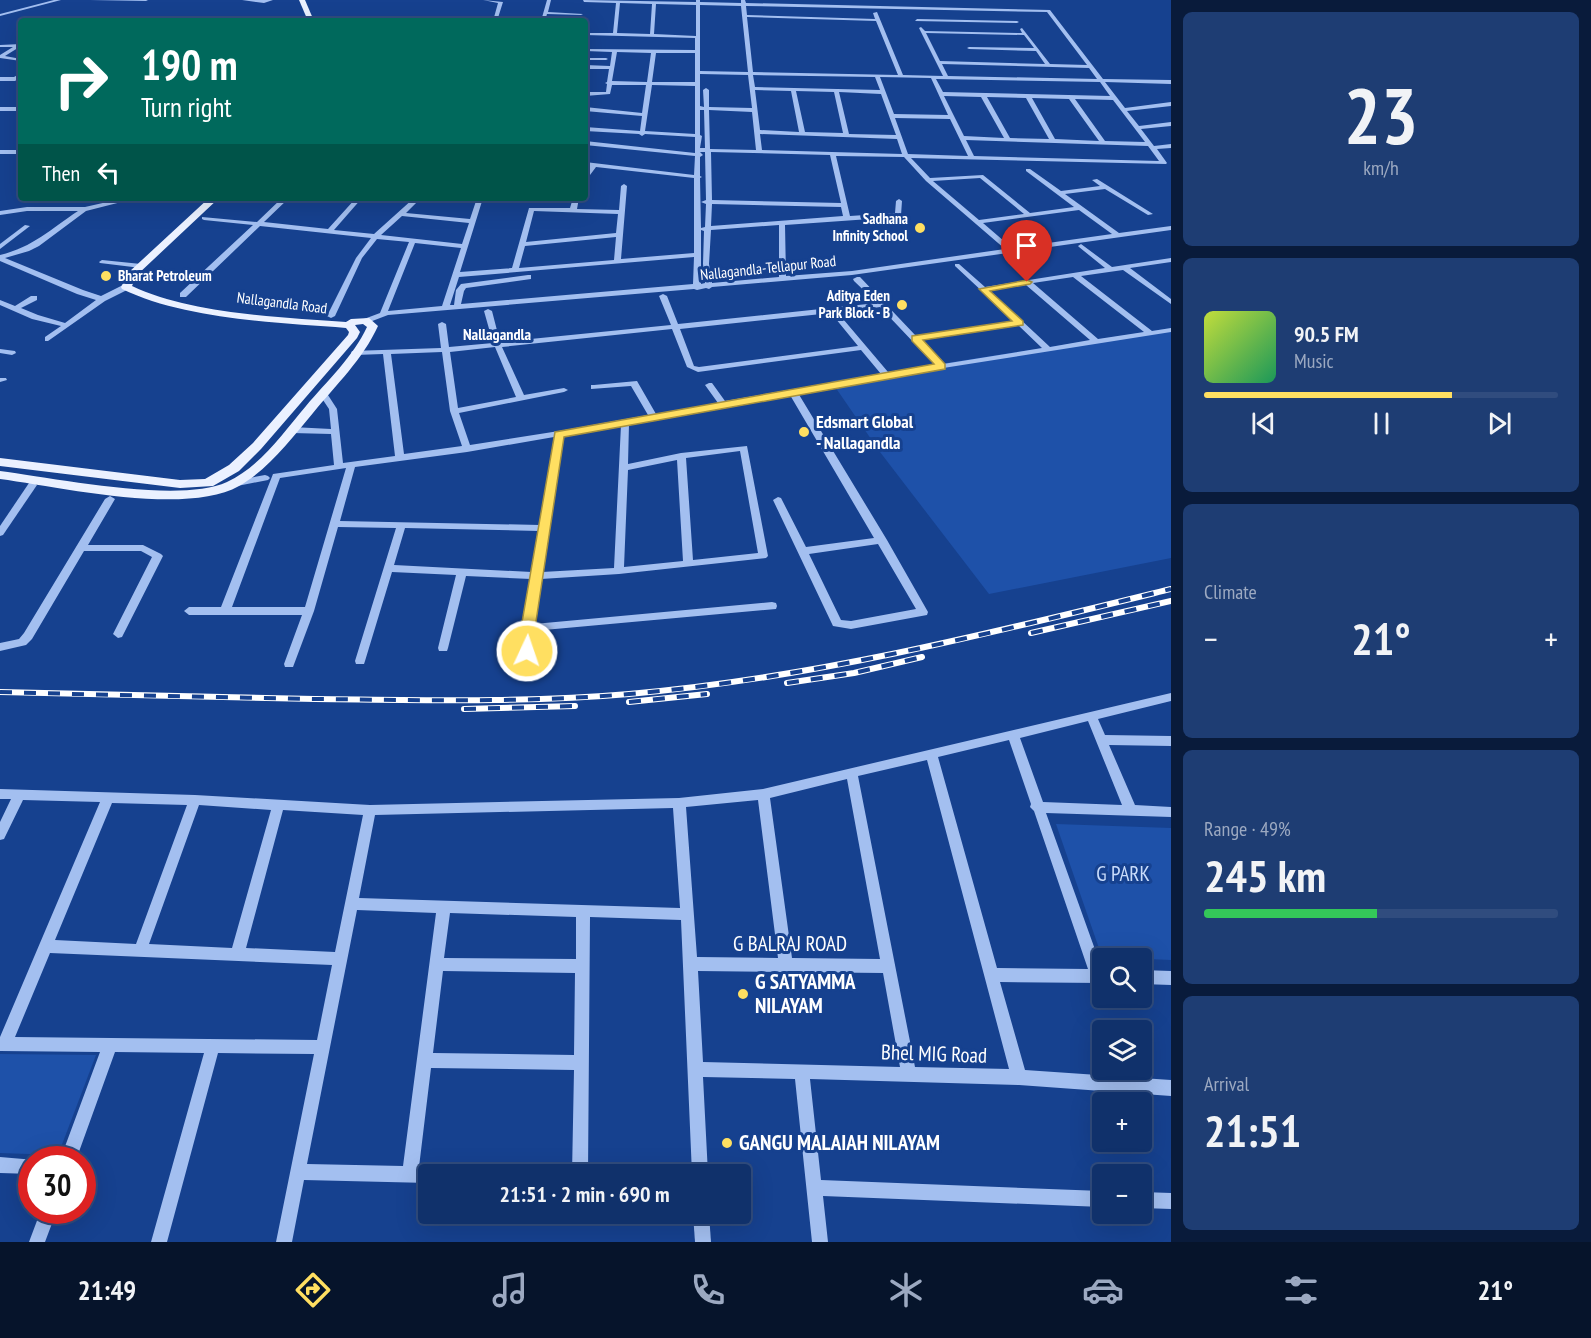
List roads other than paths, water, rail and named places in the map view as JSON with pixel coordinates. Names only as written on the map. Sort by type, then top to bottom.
[{"type":"main road","points":[[302,0],[309,18]]},
{"type":"main road","points":[[126,287],[128,280],[141,266],[211,201]]},
{"type":"main road","name":"Nallagandla Road","points":[[222,201],[140,281],[146,286],[183,295],[361,322]]},
{"type":"main road","name":"Nallagandla Road","points":[[126,287],[134,292],[176,303],[361,322]]},
{"type":"main road","points":[[0,462],[186,484],[208,483],[221,477],[257,446],[349,341],[361,322],[370,332],[323,394],[292,430],[252,471],[232,484],[193,495],[0,475]]},
{"type":"main road","points":[[89,485],[98,474]]},
{"type":"street","points":[[0,17],[59,0]]},
{"type":"street","points":[[92,0],[146,0]]},
{"type":"street","points":[[244,1],[277,3],[277,0]]},
{"type":"street","points":[[484,0],[501,2],[496,18]]},
{"type":"street","points":[[544,18],[549,0]]},
{"type":"street","points":[[870,0],[901,77]]},
{"type":"street","points":[[907,0],[947,78]]},
{"type":"street","points":[[244,1],[253,3]]},
{"type":"street","points":[[580,18],[584,1],[743,2],[1048,10],[1164,163],[759,152],[708,151],[700,153],[588,143]]},
{"type":"street","points":[[615,35],[618,2]]},
{"type":"street","points":[[652,36],[654,2]]},
{"type":"street","points":[[701,2],[698,52],[707,108],[706,264],[709,287]]},
{"type":"street","points":[[697,288],[699,84],[702,72],[701,2]]},
{"type":"street","points":[[743,2],[759,152]]},
{"type":"street","points":[[1008,10],[1048,65]]},
{"type":"street","points":[[545,13],[581,14]]},
{"type":"street","points":[[745,16],[878,20]]},
{"type":"street","points":[[0,17],[19,17]]},
{"type":"street","points":[[917,20],[1017,22]]},
{"type":"street","points":[[923,32],[1024,34]]},
{"type":"street","points":[[959,32],[979,63]]},
{"type":"street","points":[[588,34],[698,37]]},
{"type":"street","points":[[0,39],[18,44]]},
{"type":"street","points":[[0,46],[18,44]]},
{"type":"street","points":[[1,60],[18,46]]},
{"type":"street","points":[[969,48],[1037,50]]},
{"type":"street","points":[[603,67],[615,50]]},
{"type":"street","points":[[588,51],[698,52]]},
{"type":"street","points":[[588,51],[606,56],[588,59]]},
{"type":"street","points":[[642,134],[654,51]]},
{"type":"street","points":[[1,60],[18,62]]},
{"type":"street","points":[[938,62],[1091,67]]},
{"type":"street","points":[[588,66],[603,67]]},
{"type":"street","points":[[602,110],[608,93],[608,82],[603,67]]},
{"type":"street","points":[[702,72],[1171,82]]},
{"type":"street","points":[[877,76],[906,156],[928,180],[1011,251]]},
{"type":"street","points":[[0,79],[18,77]]},
{"type":"street","points":[[933,78],[972,158]]},
{"type":"street","points":[[608,82],[699,84]]},
{"type":"street","points":[[751,88],[882,92]]},
{"type":"street","points":[[792,89],[802,133]]},
{"type":"street","points":[[836,90],[846,135]]},
{"type":"street","points":[[588,94],[608,93]]},
{"type":"street","points":[[940,94],[1116,98]]},
{"type":"street","points":[[983,95],[1008,140]]},
{"type":"street","points":[[1028,96],[1053,141]]},
{"type":"street","points":[[1071,97],[1103,142]]},
{"type":"street","points":[[1125,110],[1171,104]]},
{"type":"street","points":[[1,113],[18,106]]},
{"type":"street","points":[[699,108],[754,110]]},
{"type":"street","points":[[13,109],[18,109]]},
{"type":"street","points":[[588,109],[645,116]]},
{"type":"street","points":[[891,116],[952,117]]},
{"type":"street","points":[[1138,128],[1171,124]]},
{"type":"street","points":[[588,129],[699,136]]},
{"type":"street","points":[[757,132],[899,137]]},
{"type":"street","points":[[962,138],[1171,146]]},
{"type":"street","points":[[0,152],[18,152]]},
{"type":"street","points":[[833,154],[847,218]]},
{"type":"street","points":[[588,164],[699,177]]},
{"type":"street","points":[[588,174],[594,165]]},
{"type":"street","points":[[1028,170],[1117,235]]},
{"type":"street","points":[[928,180],[981,176],[1029,215]]},
{"type":"street","points":[[1095,180],[1150,214]]},
{"type":"street","points":[[617,261],[624,186]]},
{"type":"street","points":[[1060,193],[1106,187]]},
{"type":"street","points":[[2,214],[86,209],[121,201]]},
{"type":"street","points":[[183,295],[283,201]]},
{"type":"street","points":[[330,231],[356,201]]},
{"type":"street","points":[[331,316],[359,258],[376,236],[415,201]]},
{"type":"street","points":[[445,309],[479,201]]},
{"type":"street","points":[[573,211],[575,201]]},
{"type":"street","points":[[697,229],[898,215],[899,201]]},
{"type":"street","points":[[699,202],[845,205]]},
{"type":"street","points":[[978,222],[1081,208]]},
{"type":"street","points":[[0,257],[42,244],[86,209]]},
{"type":"street","points":[[514,270],[531,209],[622,212]]},
{"type":"street","points":[[401,213],[472,221]]},
{"type":"street","points":[[204,218],[259,222],[463,246]]},
{"type":"street","points":[[782,223],[783,280]]},
{"type":"street","points":[[0,247],[27,226]]},
{"type":"street","name":"Nallagandla-Tellapur Road","points":[[361,322],[393,317],[488,311],[783,280],[1171,228]]},
{"type":"street","name":"Nallagandla-Tellapur Road","points":[[361,322],[383,314],[663,296],[857,279],[1171,233]]},
{"type":"street","points":[[522,244],[620,235]]},
{"type":"street","points":[[383,314],[413,240]]},
{"type":"street","points":[[1081,246],[1110,269]]},
{"type":"street","points":[[455,275],[697,255]]},
{"type":"street","points":[[0,257],[80,292],[102,299]]},
{"type":"street","points":[[983,289],[1171,260]]},
{"type":"street","points":[[102,262],[141,266]]},
{"type":"street","points":[[957,265],[1048,350]]},
{"type":"street","points":[[1124,267],[1171,302]]},
{"type":"street","points":[[1075,275],[1150,333]]},
{"type":"street","points":[[457,308],[460,290],[464,286],[528,277]]},
{"type":"street","points":[[857,279],[941,366]]},
{"type":"street","points":[[1027,282],[1095,341]]},
{"type":"street","points":[[48,339],[102,299],[126,287]]},
{"type":"street","points":[[663,296],[691,367],[703,371],[864,347]]},
{"type":"street","points":[[16,308],[34,298]]},
{"type":"street","points":[[0,302],[35,317],[66,325]]},
{"type":"street","points":[[355,353],[444,350],[882,305]]},
{"type":"street","points":[[488,311],[497,344],[521,398]]},
{"type":"street","points":[[833,311],[886,375]]},
{"type":"street","points":[[915,338],[1019,323]]},
{"type":"street","points":[[442,324],[454,411],[467,449]]},
{"type":"street","points":[[225,611],[276,476],[559,434],[886,375],[1171,330]]},
{"type":"street","points":[[0,351],[12,353]]},
{"type":"street","points":[[387,353],[400,458]]},
{"type":"street","points":[[594,387],[634,383],[653,417]]},
{"type":"street","points":[[709,385],[723,404]]},
{"type":"street","points":[[454,411],[564,390]]},
{"type":"street","points":[[778,500],[837,623],[851,625],[922,612],[882,540],[793,392]]},
{"type":"street","points":[[323,394],[333,410],[339,467]]},
{"type":"street","points":[[619,571],[625,422]]},
{"type":"street","points":[[292,430],[335,432]]},
{"type":"street","points":[[527,651],[528,628],[559,434]]},
{"type":"street","points":[[389,568],[537,576],[619,571],[763,556],[744,448],[681,456],[624,468]]},
{"type":"street","points":[[681,456],[688,564]]},
{"type":"street","points":[[289,664],[309,611],[351,465]]},
{"type":"street","points":[[232,484],[265,478]]},
{"type":"street","points":[[0,533],[32,485]]},
{"type":"street","points":[[0,647],[22,642],[28,636],[110,499]]},
{"type":"street","points":[[335,524],[545,528]]},
{"type":"street","points":[[360,661],[402,524]]},
{"type":"street","points":[[804,551],[882,540]]},
{"type":"street","points":[[82,548],[143,548],[158,556],[118,634]]},
{"type":"street","points":[[443,648],[462,572]]},
{"type":"street","points":[[528,628],[772,606]]},
{"type":"street","points":[[189,611],[309,611]]},
{"type":"street","points":[[0,794],[195,800],[370,810],[679,803],[763,795],[1171,697]]},
{"type":"street","points":[[1091,716],[1131,811]]},
{"type":"street","points":[[1013,734],[1036,807],[1092,955]]},
{"type":"street","points":[[1102,741],[1171,741]]},
{"type":"street","points":[[932,755],[1019,1077]]},
{"type":"street","points":[[852,775],[909,1075]]},
{"type":"street","points":[[0,835],[20,794]]},
{"type":"street","points":[[763,795],[786,965]]},
{"type":"street","points":[[108,797],[3,1044],[320,1047]]},
{"type":"street","points":[[140,950],[195,800]]},
{"type":"street","points":[[679,803],[691,964],[700,1164]]},
{"type":"street","points":[[237,955],[278,805]]},
{"type":"street","points":[[1036,807],[1171,812]]},
{"type":"street","points":[[284,1242],[320,1047],[370,810]]},
{"type":"street","points":[[350,904],[687,914]]},
{"type":"street","points":[[410,1175],[444,906]]},
{"type":"street","points":[[580,1164],[583,911]]},
{"type":"street","points":[[46,946],[338,959]]},
{"type":"street","points":[[436,964],[582,966]]},
{"type":"street","name":"G BALRAJ ROAD","points":[[691,964],[888,966]]},
{"type":"street","points":[[991,975],[1092,976]]},
{"type":"street","points":[[1152,977],[1171,978]]},
{"type":"street","points":[[73,1146],[110,1045]]},
{"type":"street","points":[[159,1242],[213,1046]]},
{"type":"street","points":[[424,1060],[581,1063]]},
{"type":"street","name":"Bhel MIG Road","points":[[696,1069],[1019,1077],[1171,1088]]},
{"type":"street","points":[[802,1072],[820,1242]]},
{"type":"street","points":[[0,1165],[18,1166]]},
{"type":"street","points":[[297,1172],[418,1175]]},
{"type":"street","points":[[814,1188],[1092,1198]]},
{"type":"street","points":[[1152,1200],[1171,1201]]},
{"type":"street","points":[[37,1242],[44,1224]]},
{"type":"street","points":[[702,1224],[703,1242]]},
{"type":"railway","points":[[0,692],[433,700],[551,699],[629,694],[766,677],[902,652],[1171,589]]},
{"type":"railway","points":[[1031,633],[1171,601]]},
{"type":"railway","points":[[787,683],[854,673],[922,657]]},
{"type":"railway","points":[[629,702],[707,694]]},
{"type":"railway","points":[[464,709],[575,706]]},
{"type":"place","name":"Sadhana Infinity School","points":[[920,228]]},
{"type":"place","name":"Bharat Petroleum","points":[[106,276]]},
{"type":"place","name":"Aditya Eden Park Block - B","points":[[902,305]]},
{"type":"place","name":"Edsmart Global - Nallagandla","points":[[804,432]]},
{"type":"place","name":"G SATYAMMA NILAYAM","points":[[743,994]]},
{"type":"place","name":"GANGU MALAIAH NILAYAM","points":[[727,1143]]},
{"type":"district","name":"Nallagandla","points":[[497,334]]},
{"type":"park label","name":"G PARK","points":[[1123,874]]}]
